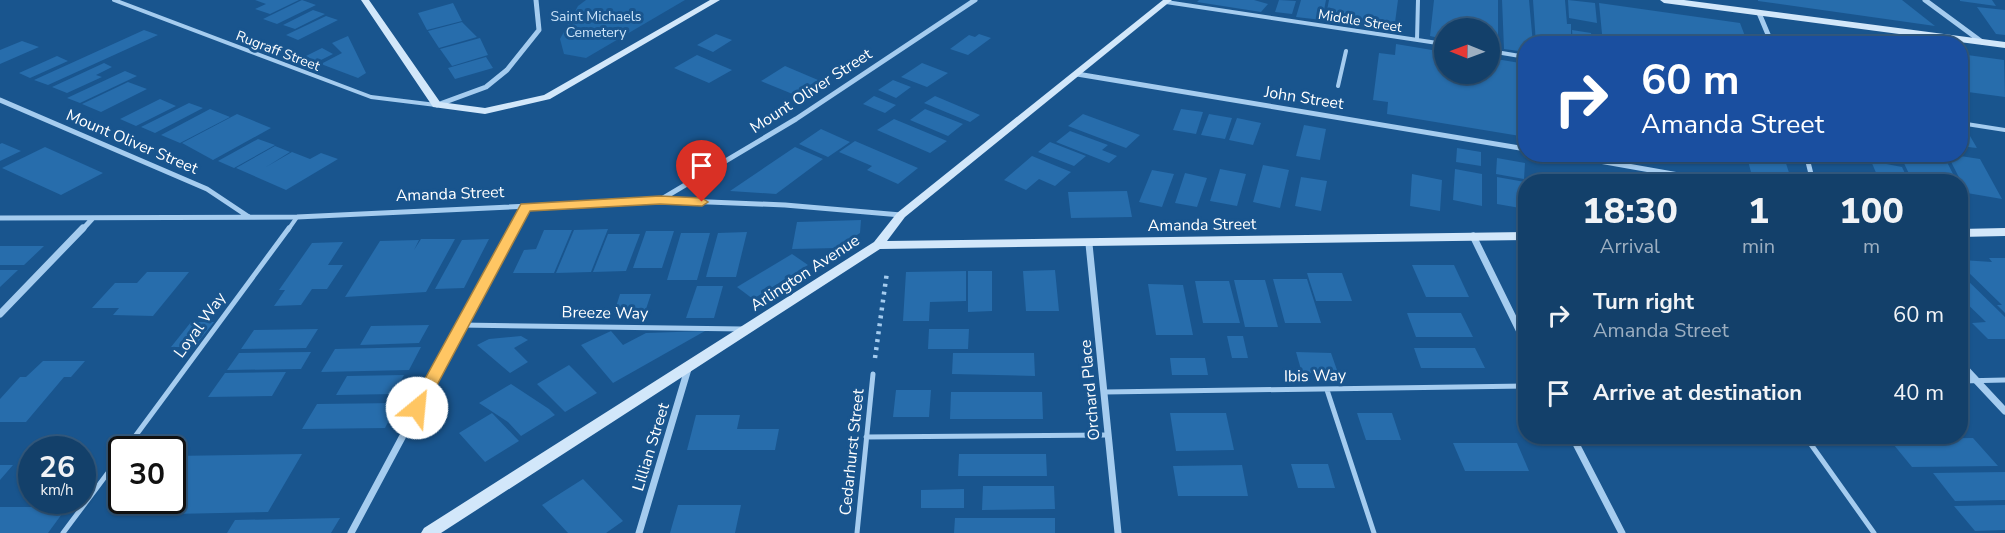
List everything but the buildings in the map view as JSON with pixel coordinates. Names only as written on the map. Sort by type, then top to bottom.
[{"type":"main road","points":[[365,0],[437,105],[485,111],[548,97],[716,0]]},
{"type":"main road","points":[[1664,0],[1937,36]]},
{"type":"main road","name":"Arlington Avenue","points":[[429,533],[749,330],[878,245],[901,215],[1167,1]]},
{"type":"main road","points":[[1968,40],[2005,45]]},
{"type":"main road","points":[[1968,233],[2005,232]]},
{"type":"main road","name":"Amanda Street","points":[[878,245],[1089,244],[1518,236]]},
{"type":"street","points":[[437,105],[486,87],[507,70],[539,30],[536,0]]},
{"type":"street","name":"Mount Oliver Street","points":[[660,200],[796,118],[975,0]]},
{"type":"street","points":[[1925,0],[1983,42]]},
{"type":"street","points":[[1759,13],[1769,36]]},
{"type":"street","name":"John Street","points":[[1077,74],[1518,148]]},
{"type":"street","name":"Mount Oliver Street","points":[[0,100],[207,189],[249,217]]},
{"type":"street","points":[[1605,162],[1673,174]]},
{"type":"street","name":"Amanda Street","points":[[0,218],[297,217],[660,200],[785,205],[901,215]]},
{"type":"street","points":[[351,533],[525,207]]},
{"type":"street","points":[[0,314],[93,218]]},
{"type":"street","points":[[1473,236],[1518,328]]},
{"type":"street","name":"Orchard Place","points":[[1089,244],[1118,533]]},
{"type":"street","name":"Lillian Street","points":[[639,533],[688,369]]},
{"type":"street","points":[[1968,372],[2005,411]]},
{"type":"street","points":[[1576,444],[1622,533]]},
{"type":"lane","name":"Rugraff Street","points":[[114,0],[371,97],[437,105]]},
{"type":"lane","points":[[1417,40],[1418,0]]},
{"type":"lane","name":"Middle Street","points":[[1167,1],[1434,43]]},
{"type":"lane","points":[[1338,86],[1346,51]]},
{"type":"lane","points":[[1500,53],[1518,56]]},
{"type":"lane","points":[[1968,124],[2005,130]]},
{"type":"lane","name":"Loyal Way","points":[[135,436],[297,217]]},
{"type":"lane","name":"Breeze Way","points":[[460,325],[749,330]]},
{"type":"lane","name":"Cedarhurst Street","points":[[857,533],[873,374]]},
{"type":"lane","points":[[1968,380],[2005,380]]},
{"type":"lane","name":"Ibis Way","points":[[1105,392],[1518,386]]},
{"type":"lane","points":[[1327,390],[1374,533]]},
{"type":"lane","points":[[866,436],[1108,435]]},
{"type":"lane","points":[[1810,444],[1874,533]]},
{"type":"lane","points":[[63,533],[108,473]]},
{"type":"path","points":[[873,374],[887,272]]},
{"type":"green space","name":"Saint Michaels Cemetery","points":[[586,0],[685,0],[586,58],[564,54],[560,39],[578,6]]},
{"type":"route","points":[[417,408],[525,207],[660,200],[702,202]]}]
